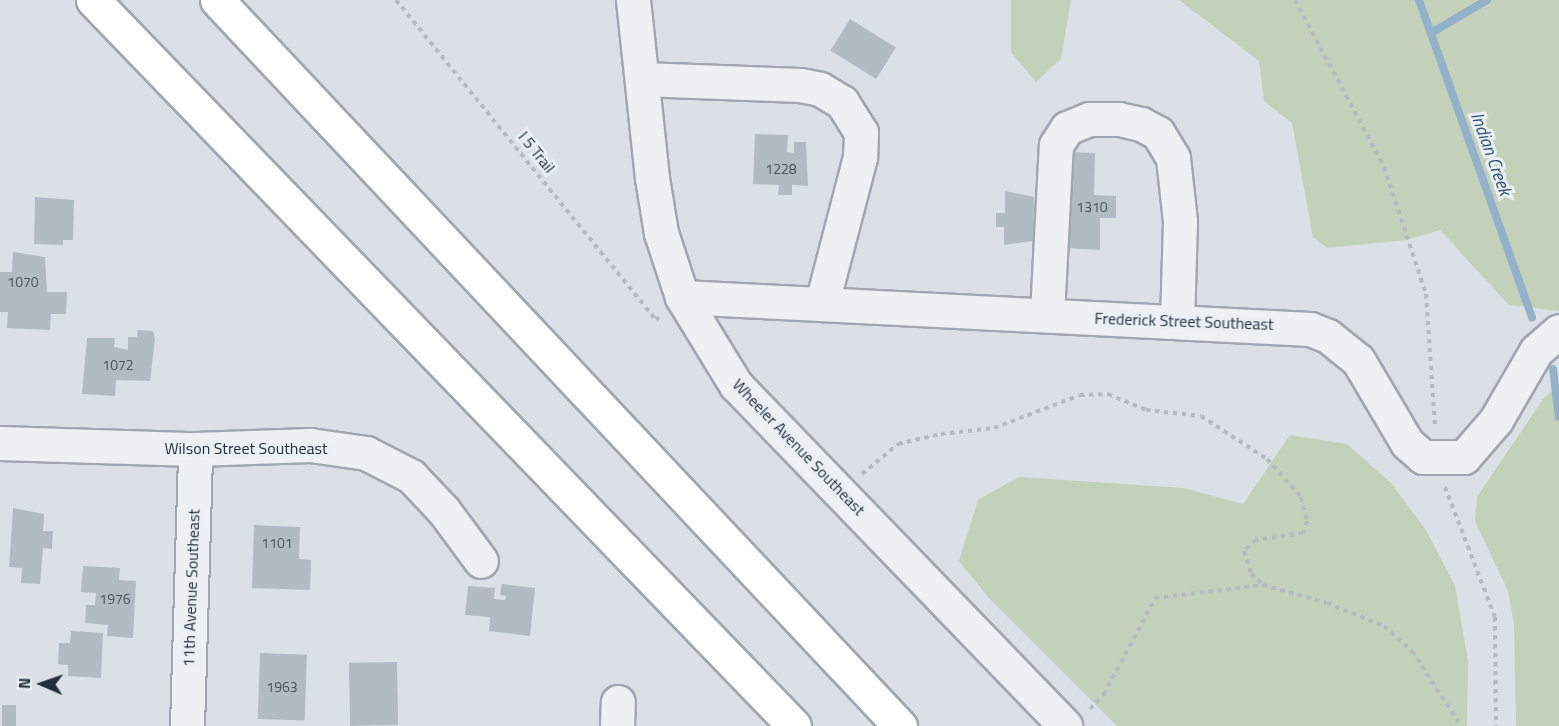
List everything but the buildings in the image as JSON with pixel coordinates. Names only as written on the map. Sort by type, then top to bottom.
[{"type":"highway","points":[[93,0],[794,726]]},
{"type":"highway","points":[[217,0],[900,726]]},
{"type":"street","name":"Wheeler Avenue Southeast","points":[[633,0],[661,233],[682,297],[736,386],[844,496],[1077,718]]},
{"type":"street","points":[[642,79],[800,85],[820,89],[842,102],[861,132],[860,157],[822,303]]},
{"type":"street","points":[[1047,314],[1056,145],[1067,128],[1089,120],[1119,119],[1141,124],[1158,133],[1173,158],[1180,221],[1177,320]]},
{"type":"street","name":"Frederick Street Southeast","points":[[682,297],[1284,325],[1328,336],[1358,360],[1407,443],[1423,457],[1464,457],[1496,420],[1536,351],[1559,331]]},
{"type":"street","name":"Wilson Street Southeast","points":[[0,443],[195,449],[310,445],[340,448],[381,459],[400,468],[426,491],[482,561]]},
{"type":"street","name":"11th Avenue Southeast","points":[[187,726],[195,449]]},
{"type":"path","name":"I 5 Trail","points":[[396,0],[656,320]]},
{"type":"path","points":[[1295,0],[1384,167],[1425,294],[1436,434]]},
{"type":"path","points":[[844,496],[867,468],[898,444],[941,434],[994,428],[1080,394],[1108,394],[1146,410],[1201,416],[1267,459],[1301,497],[1307,521],[1303,533],[1256,540],[1244,551],[1251,573],[1263,585]]},
{"type":"path","points":[[1443,482],[1495,617],[1496,726]]},
{"type":"path","points":[[1077,718],[1104,694],[1155,598],[1263,585],[1327,603],[1384,626],[1412,651],[1461,726]]},
{"type":"green space","points":[[1011,0],[1071,0],[1061,59],[1036,82],[1011,52]]},
{"type":"green space","points":[[1179,0],[1559,0],[1559,311],[1509,305],[1440,230],[1407,240],[1327,248],[1313,237],[1292,123],[1264,101],[1259,61]]},
{"type":"green space","points":[[1559,385],[1559,726],[1516,726],[1514,624],[1508,591],[1475,521],[1477,497],[1543,399]]},
{"type":"green space","points":[[1290,435],[1347,444],[1391,483],[1426,530],[1455,586],[1468,660],[1467,726],[1117,726],[988,597],[959,561],[978,500],[1019,477],[1183,488],[1243,504]]},
{"type":"waterway","name":"Indian Creek","points":[[1419,0],[1532,318]]},
{"type":"waterway","points":[[1431,33],[1487,0]]},
{"type":"waterway","name":"Indian Creek","points":[[1553,369],[1559,417]]}]
